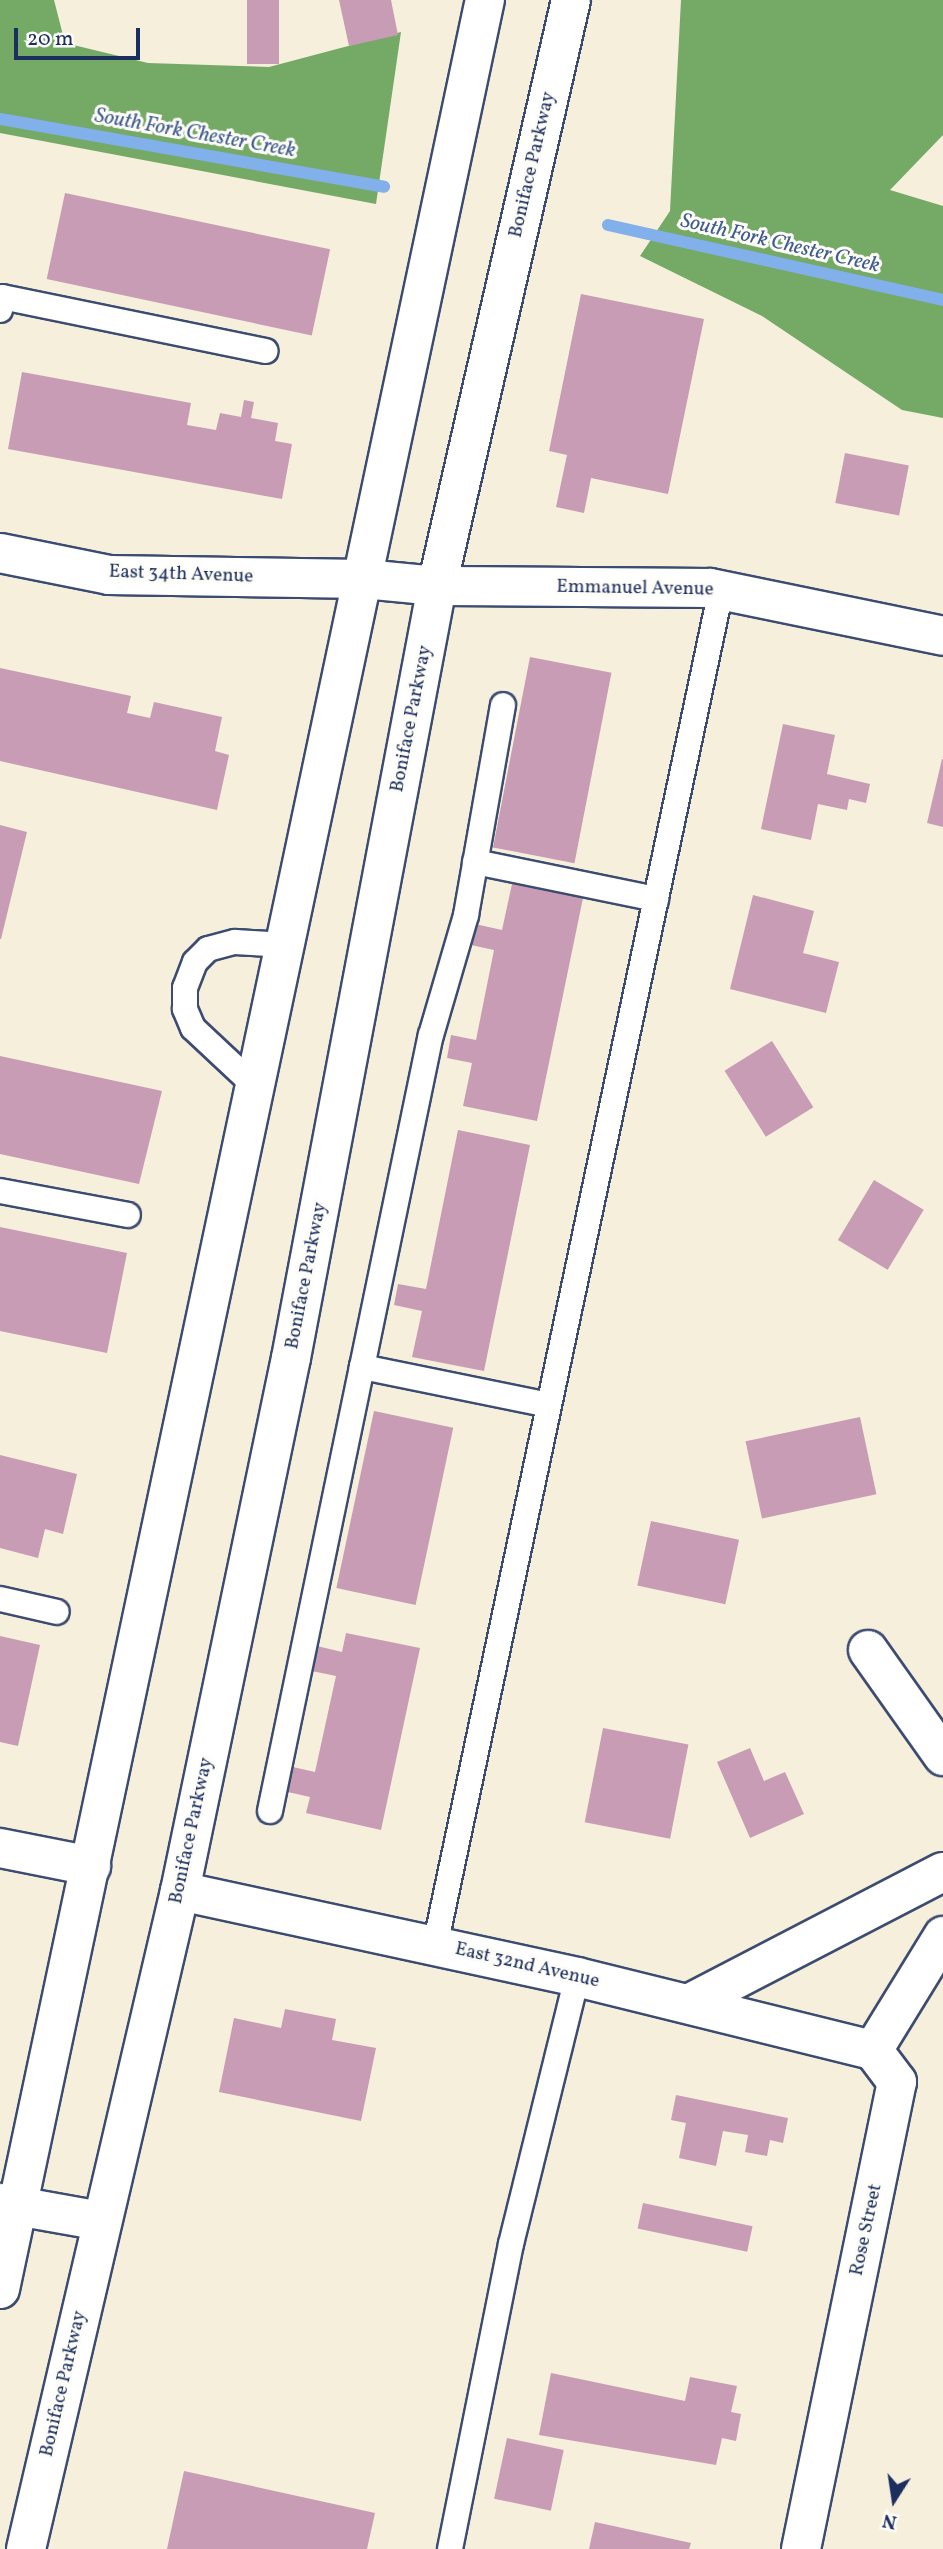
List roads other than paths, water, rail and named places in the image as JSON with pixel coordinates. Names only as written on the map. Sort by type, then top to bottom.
[{"type":"main road","points":[[0,2289],[10,2205],[91,1866],[485,0]]},
{"type":"main road","name":"Boniface Parkway","points":[[26,2549],[180,1891],[291,1358],[437,586],[571,0]]},
{"type":"main road","name":"East 34th Avenue","points":[[0,553],[109,575],[364,579]]},
{"type":"main road","name":"Emmanuel Avenue","points":[[364,579],[437,586],[721,590],[943,636]]},
{"type":"main road","points":[[868,1650],[943,1756]]},
{"type":"main road","points":[[0,1849],[91,1866]]},
{"type":"main road","points":[[688,2004],[943,1872]]},
{"type":"main road","name":"East 32nd Avenue","points":[[180,1891],[577,1977],[873,2050]]},
{"type":"main road","points":[[873,2050],[943,1936]]},
{"type":"main road","name":"Rose Street","points":[[801,2549],[897,2082],[873,2050]]},
{"type":"main road","points":[[10,2205],[101,2221]]},
{"type":"lane","points":[[1,301],[267,351]]},
{"type":"lane","points":[[435,1946],[721,590]]},
{"type":"lane","points":[[270,1811],[431,1035],[466,915],[503,705]]},
{"type":"lane","points":[[475,862],[656,899]]},
{"type":"lane","points":[[256,1087],[193,1028],[185,1009],[185,988],[195,962],[208,949],[235,942],[286,944]]},
{"type":"lane","points":[[0,1191],[128,1215]]},
{"type":"lane","points":[[362,1367],[548,1405]]},
{"type":"lane","points":[[0,1599],[57,1612]]},
{"type":"lane","points":[[450,2549],[511,2244],[577,1977]]},
{"type":"waterway","name":"South Fork Chester Creek","points":[[0,119],[384,187]]},
{"type":"waterway","name":"South Fork Chester Creek","points":[[608,225],[943,300]]}]
